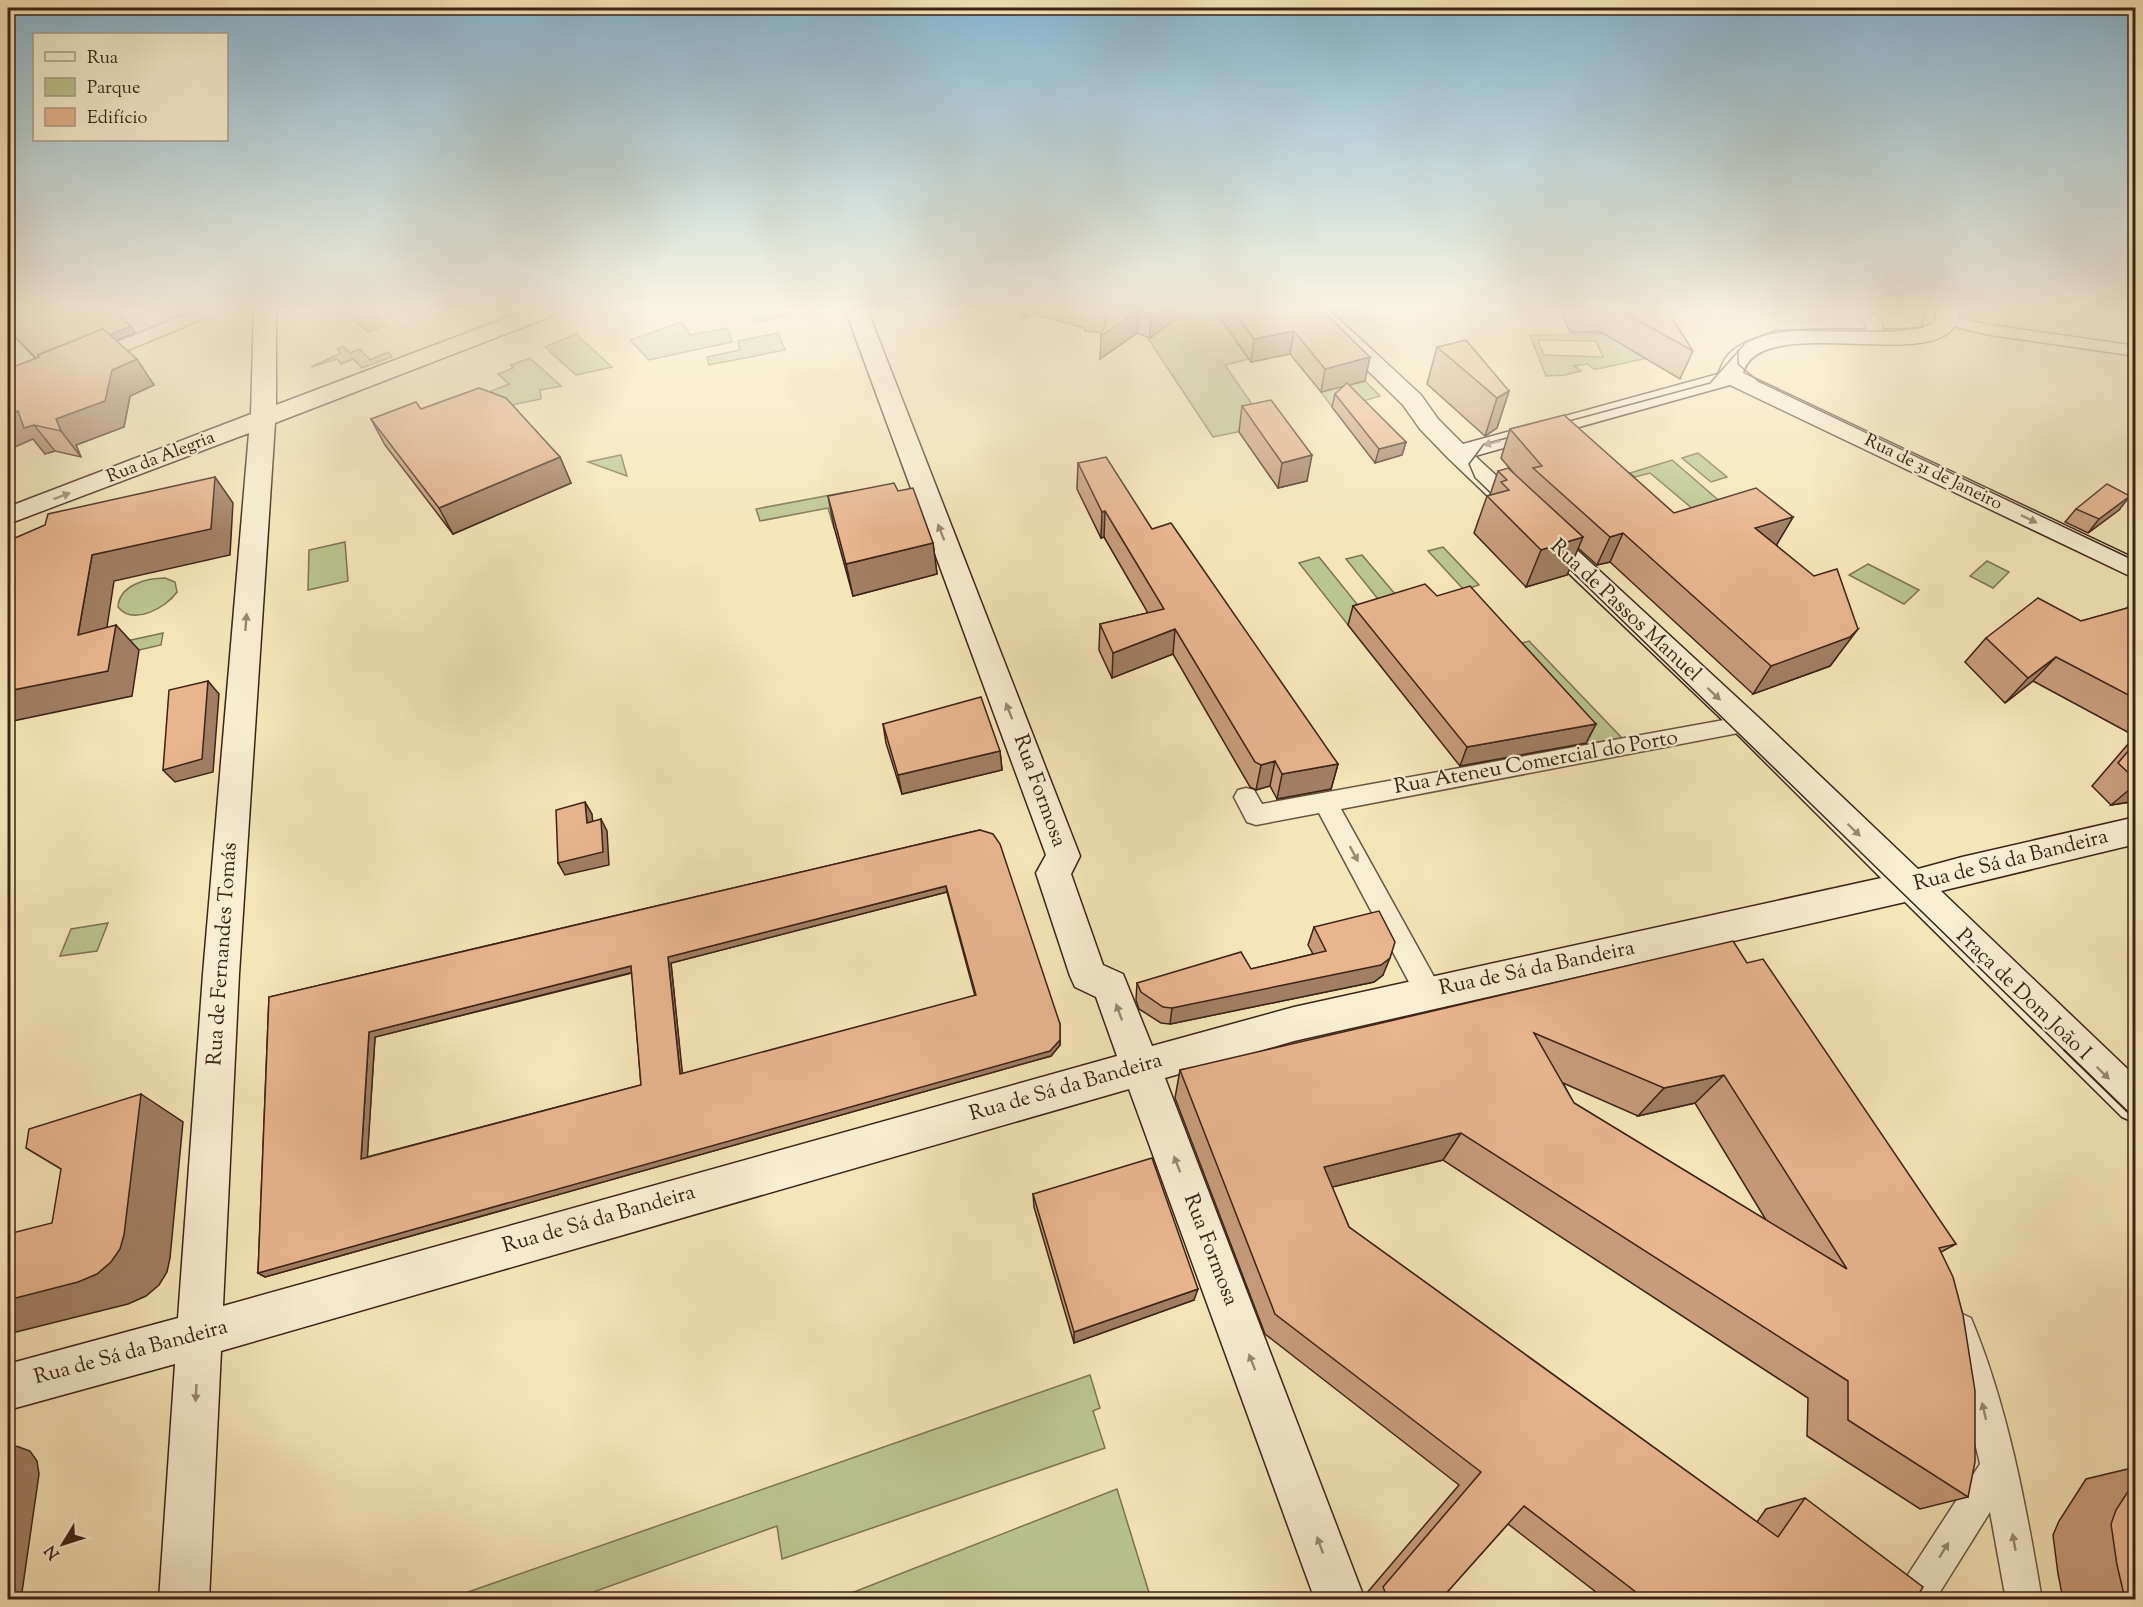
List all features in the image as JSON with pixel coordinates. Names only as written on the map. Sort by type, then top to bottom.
[{"type":"street","name":"Rua de Fernandes Tomás","points":[[184,1599],[241,680],[263,384]]},
{"type":"street","name":"Rua da Alegria","points":[[8,516],[353,384]]},
{"type":"street","name":"Rua Formosa","points":[[884,384],[1063,856],[1053,873],[1088,976],[1110,986],[1138,1067],[1256,1370],[1340,1599]]},
{"type":"street","name":"Rua de Passos Manuel","points":[[1395,384],[1412,400],[1429,424],[1457,453],[1746,724],[1911,886]]},
{"type":"street","points":[[1457,453],[1708,384]]},
{"type":"street","name":"Rua de 31 de Janeiro","points":[[1747,384],[2136,570]]},
{"type":"street","name":"Rua Ateneu Comercial do Porto","points":[[1246,797],[1256,815],[1746,724]]},
{"type":"street","points":[[1326,802],[1429,993]]},
{"type":"street","name":"Rua de Sá da Bandeira","points":[[8,1387],[199,1335],[1294,1024],[1911,886],[1962,871],[2136,830]]},
{"type":"street","name":"Praça de Dom João I","points":[[1911,886],[2136,1104]]},
{"type":"street","points":[[1712,930],[1732,960]]},
{"type":"street","points":[[1949,1302],[1977,1378],[2005,1496],[2024,1599]]},
{"type":"street","points":[[1913,1599],[1998,1468]]},
{"type":"green space","points":[[509,384],[559,384],[561,386],[540,390],[541,399],[507,406],[491,391]]},
{"type":"green space","points":[[1178,384],[1238,384],[1267,426],[1213,437]]},
{"type":"green space","points":[[1353,384],[1368,384],[1380,396],[1336,412],[1321,392]]},
{"type":"green space","points":[[1698,453],[1727,477],[1711,482],[1682,458]]},
{"type":"green space","points":[[621,455],[627,476],[588,462]]},
{"type":"green space","points":[[1672,460],[1738,517],[1712,525],[1650,473],[1635,477],[1630,473]]},
{"type":"green space","points":[[847,492],[844,525],[834,528],[828,508],[760,521],[756,509]]},
{"type":"green space","points":[[345,542],[348,581],[308,590],[309,550]]},
{"type":"green space","points":[[1443,547],[1479,585],[1464,590],[1428,551]]},
{"type":"green space","points":[[1362,555],[1407,608],[1389,613],[1346,559]]},
{"type":"green space","points":[[1319,557],[1369,619],[1348,625],[1299,563]]},
{"type":"green space","points":[[1987,561],[2009,572],[1993,588],[1970,576]]},
{"type":"green space","points":[[1868,564],[1919,590],[1904,604],[1849,575]]},
{"type":"green space","points":[[165,578],[175,582],[177,592],[157,609],[149,613],[132,615],[118,607],[123,593],[135,584],[150,579]]},
{"type":"green space","points":[[163,633],[161,645],[139,650],[104,646]]},
{"type":"green space","points":[[1529,641],[1622,738],[1587,744],[1502,649]]},
{"type":"green space","points":[[108,923],[97,951],[60,956],[71,929]]},
{"type":"green space","points":[[1090,1375],[1100,1408],[1093,1411],[1105,1448],[782,1559],[777,1526],[574,1599],[448,1599]]},
{"type":"green space","points":[[1117,1489],[1151,1599],[836,1599]]},
{"type":"building","points":[[8,384],[109,384],[105,401],[56,419],[61,431],[34,425],[24,428],[18,411],[8,415]]},
{"type":"building","points":[[1348,384],[1406,442],[1379,449],[1335,394]]},
{"type":"building","points":[[1481,384],[1503,384],[1509,391],[1497,398]]},
{"type":"building","points":[[479,388],[506,398],[560,457],[439,508],[371,419],[416,402],[421,409]]},
{"type":"building","points":[[1271,400],[1312,455],[1282,463],[1242,406]]},
{"type":"building","points":[[1564,415],[1674,513],[1756,488],[1793,517],[1755,528],[1814,576],[1837,569],[1858,629],[1850,637],[1771,666],[1623,533],[1610,537],[1533,468],[1542,466],[1510,429]]},
{"type":"building","points":[[1106,457],[1152,529],[1171,523],[1338,764],[1282,774],[1275,761],[1261,765],[1255,762],[1175,629],[1113,653],[1100,624],[1164,609],[1105,511],[1102,512],[1078,463]]},
{"type":"building","points":[[1508,468],[1583,537],[1541,550],[1487,496],[1509,490],[1501,482],[1507,480],[1498,471]]},
{"type":"building","points":[[215,477],[211,529],[92,555],[78,635],[116,625],[108,671],[8,691],[8,541],[45,525],[48,514]]},
{"type":"building","points":[[894,483],[898,491],[913,488],[933,543],[846,564],[828,496]]},
{"type":"building","points":[[2107,484],[2130,496],[2099,519],[2076,509]]},
{"type":"building","points":[[1425,584],[1437,596],[1470,586],[1596,724],[1467,747],[1353,606]]},
{"type":"building","points":[[2038,598],[2081,621],[2127,608],[2131,603],[2136,606],[2136,699],[2056,657],[2028,678],[1986,638]]},
{"type":"building","points":[[208,681],[202,759],[163,770],[169,690]]},
{"type":"building","points":[[981,697],[1000,751],[898,775],[883,724]]},
{"type":"building","points":[[2136,742],[2136,780],[2118,763]]},
{"type":"building","points":[[585,802],[587,823],[601,819],[603,852],[558,863],[556,810]]},
{"type":"building","points":[[980,830],[993,834],[1000,844],[1060,1024],[1060,1040],[1050,1051],[258,1273],[269,997]],"holes":[[[946,886],[976,995],[680,1074],[668,957]],[[631,966],[641,1085],[361,1159],[369,1032]]]},
{"type":"building","points":[[1379,911],[1395,942],[1390,958],[1381,965],[1172,1008],[1163,1007],[1141,992],[1137,983],[1241,952],[1251,969],[1326,951],[1314,927]]},
{"type":"building","points":[[1733,941],[1747,963],[1763,959],[1956,1244],[1939,1248],[1953,1277],[1963,1315],[1975,1391],[1975,1462],[1968,1497],[1848,1420],[1848,1381],[1461,1133],[1324,1167],[1349,1227],[1778,1537],[1805,1498],[1923,1587],[1916,1599],[1645,1599],[1524,1506],[1441,1599],[1388,1599],[1383,1587],[1481,1472],[1275,1314],[1180,1070]],"holes":[[[1534,1033],[1664,1088],[1724,1075],[1847,1269],[1574,1103]]]},
{"type":"building","points":[[141,1094],[124,1235],[120,1249],[111,1262],[97,1274],[78,1282],[8,1300],[8,1234],[52,1223],[61,1169],[26,1148],[29,1129]]},
{"type":"building","points":[[1152,1158],[1198,1289],[1074,1332],[1033,1194]]},
{"type":"building","points":[[2136,1479],[2136,1599],[2125,1599],[2111,1524],[2116,1510]]},
{"type":"tram line","points":[[1554,425],[1706,384]]},
{"type":"tram line","points":[[1764,384],[2136,561]]},
{"type":"tram line","points":[[1502,504],[1475,478],[1469,464],[1484,444],[1522,434]]},
{"type":"tram line","points":[[1558,558],[2065,1051]]},
{"type":"tram line","points":[[2064,1050],[2136,1120]]}]
